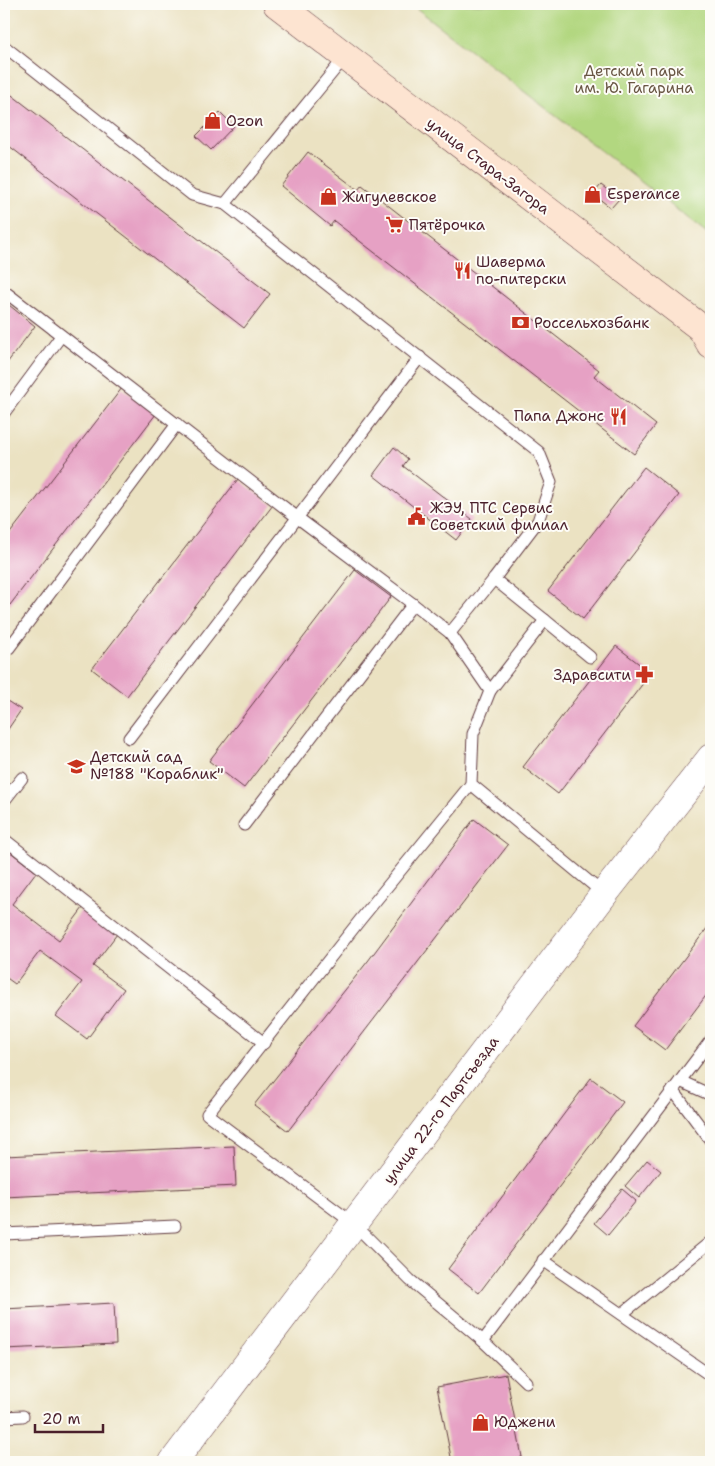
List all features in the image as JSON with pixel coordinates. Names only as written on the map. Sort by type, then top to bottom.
[{"type":"main road","name":"улица Стара-Загора","points":[[277,4],[708,334]]},
{"type":"street","name":"улица 22-го Партсъезда","points":[[173,1462],[604,894],[711,758]]},
{"type":"lane","points":[[4,46],[192,195],[225,204],[539,452],[551,482],[538,521],[450,633]]},
{"type":"lane","points":[[225,204],[345,57]]},
{"type":"lane","points":[[4,292],[450,633],[490,691]]},
{"type":"lane","points":[[4,413],[61,336]]},
{"type":"lane","points":[[129,738],[420,357]]},
{"type":"lane","points":[[9,648],[177,424]]},
{"type":"lane","points":[[494,579],[590,657]]},
{"type":"lane","points":[[244,825],[413,604]]},
{"type":"lane","points":[[526,1382],[483,1341],[410,1280],[354,1224],[207,1114],[360,920],[471,784],[473,734],[490,691],[545,620]]},
{"type":"lane","points":[[4,801],[22,778]]},
{"type":"lane","points":[[471,784],[604,894]]},
{"type":"lane","points":[[4,839],[264,1043]]},
{"type":"lane","points":[[483,1341],[711,1040]]},
{"type":"lane","points":[[677,1086],[711,1095]]},
{"type":"lane","points":[[677,1086],[711,1141]]},
{"type":"lane","points":[[4,1234],[175,1226]]},
{"type":"lane","points":[[622,1314],[709,1242]]},
{"type":"lane","points":[[544,1260],[711,1376]]},
{"type":"lane","points":[[4,1416],[23,1416]]},
{"type":"green space","name":"Детский парк им. Ю. Гагарина","points":[[411,4],[711,4],[711,236]]},
{"type":"building","points":[[4,89],[270,294],[244,328],[4,142]]},
{"type":"building","points":[[220,112],[234,126],[211,150],[196,136]]},
{"type":"building","points":[[308,152],[358,190],[362,185],[599,370],[594,376],[656,425],[634,454],[334,221],[330,226],[281,186]]},
{"type":"building","points":[[601,185],[619,199],[611,208],[593,194]]},
{"type":"building","points":[[4,301],[35,326],[4,367]]},
{"type":"building","points":[[122,388],[156,414],[10,605],[4,600],[4,541]]},
{"type":"building","points":[[394,447],[408,459],[403,466],[472,519],[456,540],[373,475]]},
{"type":"building","points":[[644,467],[679,495],[583,619],[548,591]]},
{"type":"building","points":[[238,479],[273,505],[127,696],[92,669]]},
{"type":"building","points":[[355,570],[391,597],[244,788],[209,761]]},
{"type":"building","points":[[616,646],[651,673],[558,794],[523,767]]},
{"type":"building","points":[[4,699],[21,710],[4,735]]},
{"type":"building","points":[[474,819],[508,845],[288,1131],[254,1105],[368,961]]},
{"type":"building","points":[[4,847],[36,872],[12,904],[59,940],[83,908],[117,934],[93,966],[124,989],[87,1039],[56,1016],[82,982],[40,951],[15,984],[4,976],[4,932],[8,927],[4,924]]},
{"type":"building","points":[[711,923],[711,989],[665,1050],[633,1026]]},
{"type":"building","points":[[591,1078],[623,1102],[479,1293],[448,1269]]},
{"type":"building","points":[[234,1146],[236,1186],[4,1197],[4,1156]]},
{"type":"building","points":[[647,1160],[661,1171],[639,1198],[625,1186]]},
{"type":"building","points":[[622,1189],[636,1201],[608,1235],[594,1223]]},
{"type":"building","points":[[114,1303],[116,1344],[4,1349],[4,1309]]},
{"type":"building","name":"Юджени","points":[[506,1374],[522,1457],[494,1462],[452,1462],[437,1387]]},
{"type":"place","name":"Ozon","points":[[212,121]]},
{"type":"place","name":"Esperance","points":[[593,194]]},
{"type":"place","name":"Жигулевское","points":[[328,197]]},
{"type":"place","name":"Пятёрочка","points":[[395,225]]},
{"type":"place","name":"Шаверма по-питерски","points":[[462,271]]},
{"type":"place","name":"Россельхозбанк","points":[[520,323]]},
{"type":"place","name":"Папа Джонс","points":[[618,416]]},
{"type":"place","name":"ЖЭУ, ПТС Сервис Советский филиал","points":[[416,517]]},
{"type":"place","name":"Здравсити","points":[[645,675]]},
{"type":"place","name":"Детский сад №188 \"Кораблик\"","points":[[76,766]]},
{"type":"place","name":"Юджени","points":[[480,1422]]}]
